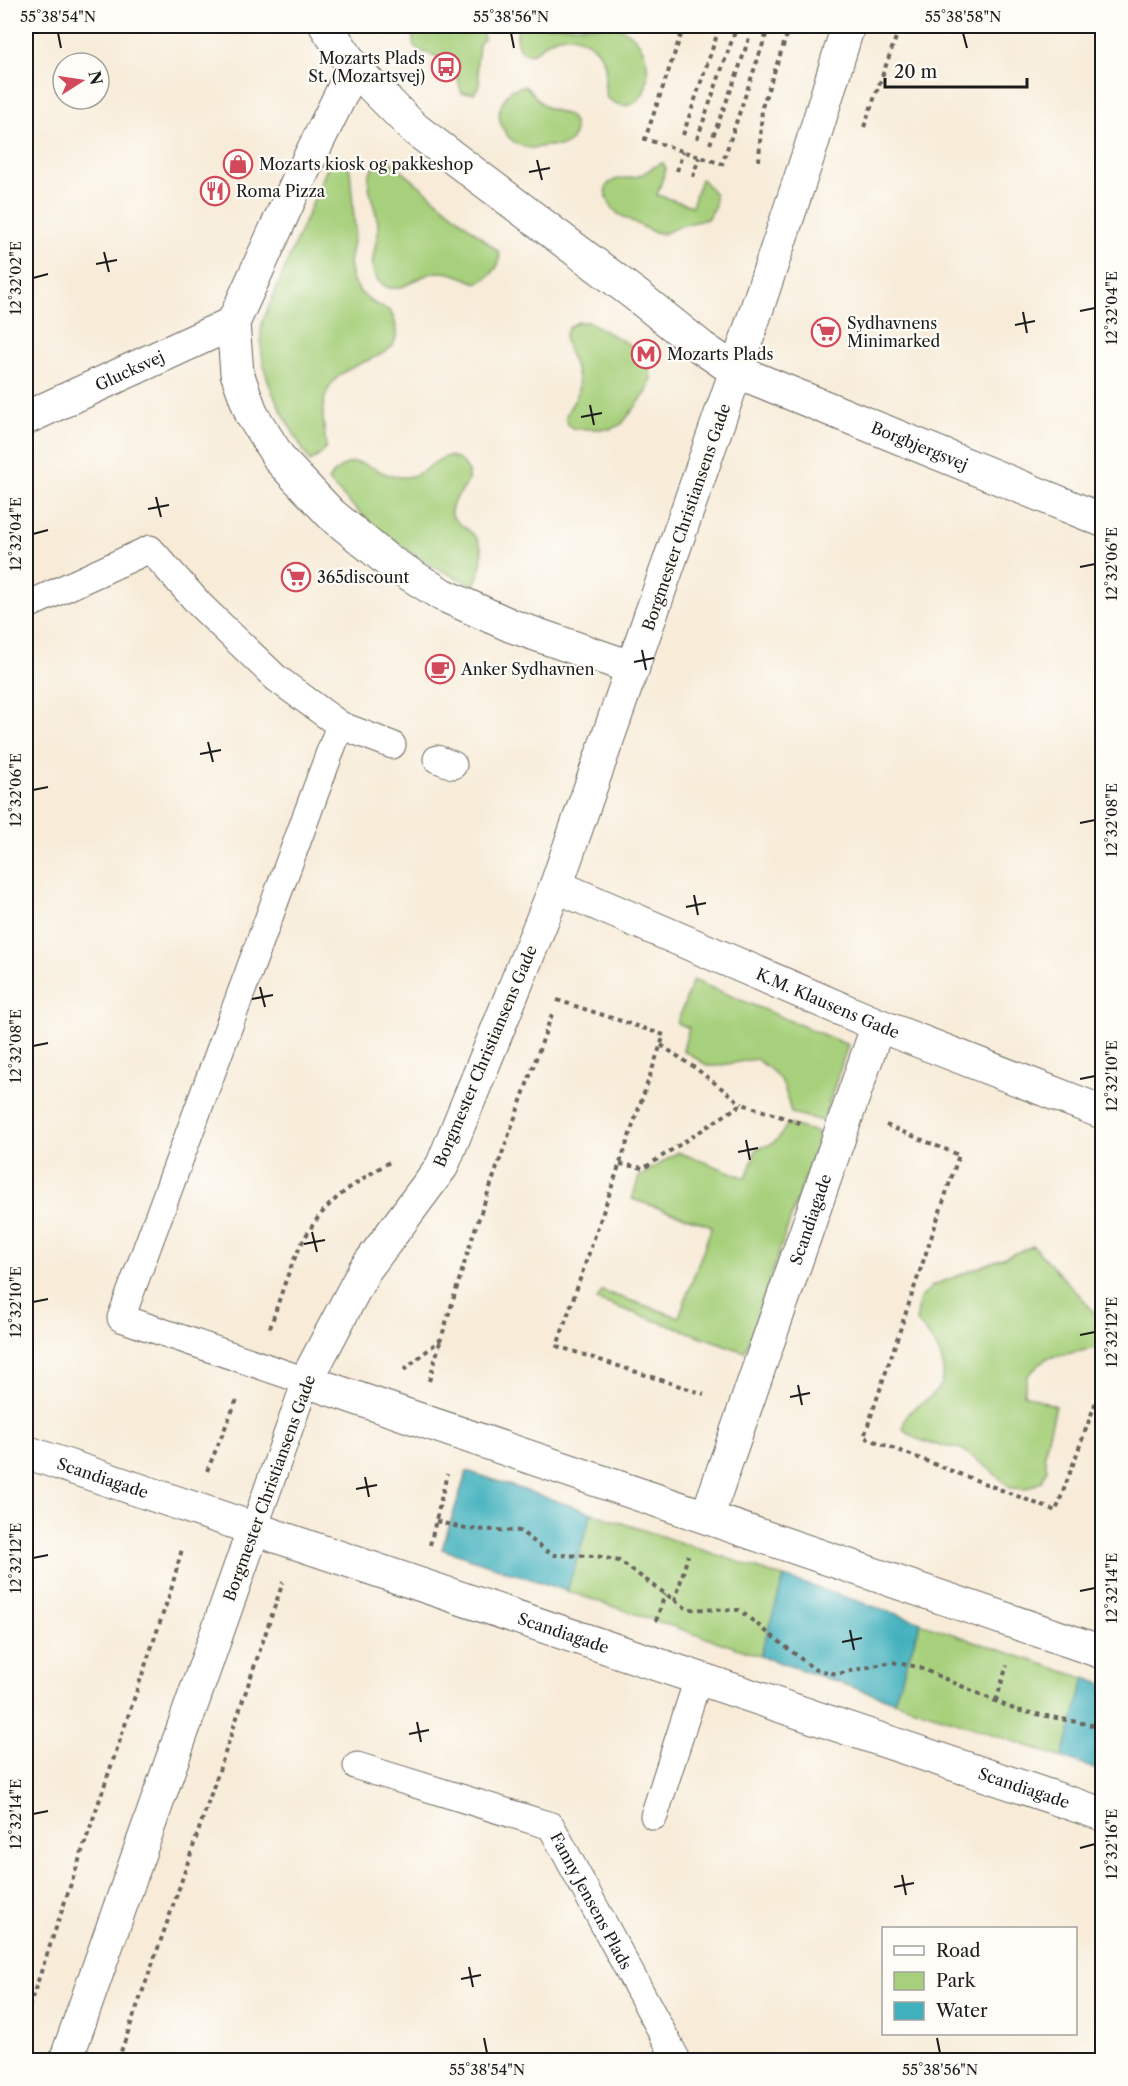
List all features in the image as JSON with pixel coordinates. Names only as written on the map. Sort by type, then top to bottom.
[{"type":"street","points":[[327,26],[354,68],[415,129],[701,347],[736,370]]},
{"type":"street","name":"Borgmester Christiansens Gade","points":[[306,1381],[364,1270],[442,1166],[556,886],[736,370],[811,147],[848,26]]},
{"type":"street","points":[[354,68],[296,185],[233,323],[237,373],[252,414],[280,461],[331,514],[387,560],[441,594],[512,626],[633,668]]},
{"type":"street","name":"Glucksvej","points":[[26,418],[233,323]]},
{"type":"street","name":"Borgbjergsvej","points":[[736,370],[1102,520]]},
{"type":"street","name":"K.M. Klausens Gade","points":[[556,886],[878,1025],[1102,1112]]},
{"type":"street","name":"Scandiagade","points":[[707,1517],[878,1025]]},
{"type":"street","points":[[306,1381],[1102,1652]]},
{"type":"street","name":"Scandiagade","points":[[26,1452],[1102,1814]]},
{"type":"street","name":"Borgmester Christiansens Gade","points":[[66,2061],[254,1528]]},
{"type":"lane","points":[[26,606],[150,549],[201,606],[276,678],[340,724],[392,745]]},
{"type":"lane","points":[[306,1381],[121,1318],[340,724]]},
{"type":"lane","name":"Borgmester Christiansens Gade","points":[[254,1528],[306,1381]]},
{"type":"lane","points":[[654,1816],[698,1679]]},
{"type":"lane","name":"Fanny Jensens Plads","points":[[357,1766],[551,1826],[677,2061]]},
{"type":"path","points":[[684,26],[645,139],[722,164],[769,26]]},
{"type":"path","points":[[683,135],[720,26]]},
{"type":"path","points":[[697,139],[737,26]]},
{"type":"path","points":[[710,144],[753,26]]},
{"type":"path","points":[[759,166],[762,107],[790,26]]},
{"type":"path","points":[[677,171],[683,151]]},
{"type":"path","points":[[693,177],[699,157]]},
{"type":"path","points":[[366,1401],[441,1339],[474,1232],[561,990]]},
{"type":"path","points":[[557,1000],[664,1035],[557,1346],[745,1408]]},
{"type":"path","points":[[661,1045],[699,1070],[742,1104],[844,1123],[959,1155],[864,1437],[1056,1511],[1102,1385]]},
{"type":"path","points":[[620,1164],[644,1168],[742,1104]]},
{"type":"path","points":[[421,1585],[457,1432]]},
{"type":"path","points":[[436,1521],[466,1529],[520,1531],[552,1555],[597,1556],[620,1561],[687,1609],[739,1610],[814,1669],[837,1674],[892,1662],[918,1667],[1016,1710],[1102,1727]]},
{"type":"path","points":[[118,2061],[173,1906],[295,1542]]},
{"type":"green space","points":[[424,26],[480,26],[484,38],[479,44],[477,64],[479,82],[474,93],[462,93],[456,74],[449,63],[415,46],[414,34]]},
{"type":"green space","points":[[519,26],[611,26],[629,33],[640,46],[646,62],[647,78],[643,93],[635,103],[623,105],[607,98],[605,65],[602,57],[585,40],[569,36],[561,37],[553,39],[534,53],[528,54],[520,50],[518,46]]},
{"type":"green space","points":[[524,86],[546,107],[570,116],[575,129],[570,141],[561,146],[528,148],[509,138],[503,129],[499,115],[501,106],[511,90]]},
{"type":"green space","points":[[330,161],[342,163],[350,170],[355,230],[349,263],[352,279],[360,292],[372,302],[390,311],[396,337],[388,350],[354,366],[332,383],[323,406],[326,447],[310,462],[282,412],[268,379],[261,343],[262,323]]},
{"type":"green space","points":[[390,161],[499,252],[499,262],[490,275],[477,283],[453,274],[437,272],[398,288],[385,286],[378,280],[374,274],[373,259],[378,226],[369,178],[371,170]]},
{"type":"green space","points":[[663,163],[666,168],[657,195],[692,206],[701,179],[715,194],[715,206],[707,219],[680,226],[663,234],[651,231],[618,214],[606,196],[610,183],[618,179],[638,176]]},
{"type":"green space","points":[[578,322],[589,322],[639,350],[648,359],[651,379],[647,392],[622,424],[611,429],[574,429],[566,421],[576,397],[578,383],[577,371],[565,340],[570,327]]},
{"type":"green space","points":[[449,456],[462,462],[467,469],[468,481],[452,505],[451,511],[453,518],[479,541],[482,552],[481,566],[474,585],[413,554],[377,527],[343,497],[328,480],[340,468],[350,463],[359,463],[399,477],[412,476]]},
{"type":"green space","points":[[693,980],[848,1045],[823,1121],[791,1113],[781,1081],[756,1059],[708,1066],[683,1050],[689,1028],[677,1023]]},
{"type":"green space","points":[[787,1124],[820,1133],[745,1352],[597,1300],[602,1291],[679,1317],[712,1226],[632,1199],[639,1177],[678,1152],[746,1178],[757,1148],[768,1146],[776,1141]]},
{"type":"green space","points":[[1033,1246],[1085,1301],[1102,1323],[1102,1345],[1047,1358],[1027,1376],[1024,1394],[1056,1406],[1044,1454],[1047,1469],[1041,1482],[1026,1489],[1011,1488],[961,1449],[932,1444],[915,1438],[903,1429],[905,1418],[910,1412],[936,1392],[943,1371],[938,1350],[916,1321],[920,1299],[932,1286]]},
{"type":"green space","points":[[467,1471],[1102,1684],[1102,1771],[442,1549]]},
{"type":"water","points":[[467,1471],[592,1513],[567,1591],[442,1549]]},
{"type":"water","points":[[784,1577],[921,1622],[894,1701],[760,1656]]},
{"type":"water","points":[[1085,1678],[1102,1684],[1102,1771],[1062,1758]]},
{"type":"place","name":"Mozarts Plads St. (Mozartsvej)","points":[[446,67]]},
{"type":"place","name":"Mozarts kiosk og pakkeshop","points":[[238,164]]},
{"type":"place","name":"Roma Pizza","points":[[215,191]]},
{"type":"place","name":"Sydhavnens Minimarked","points":[[826,332]]},
{"type":"place","name":"Mozarts Plads","points":[[646,354]]},
{"type":"place","name":"365discount","points":[[296,577]]},
{"type":"place","name":"Anker Sydhavnen","points":[[440,669]]}]
